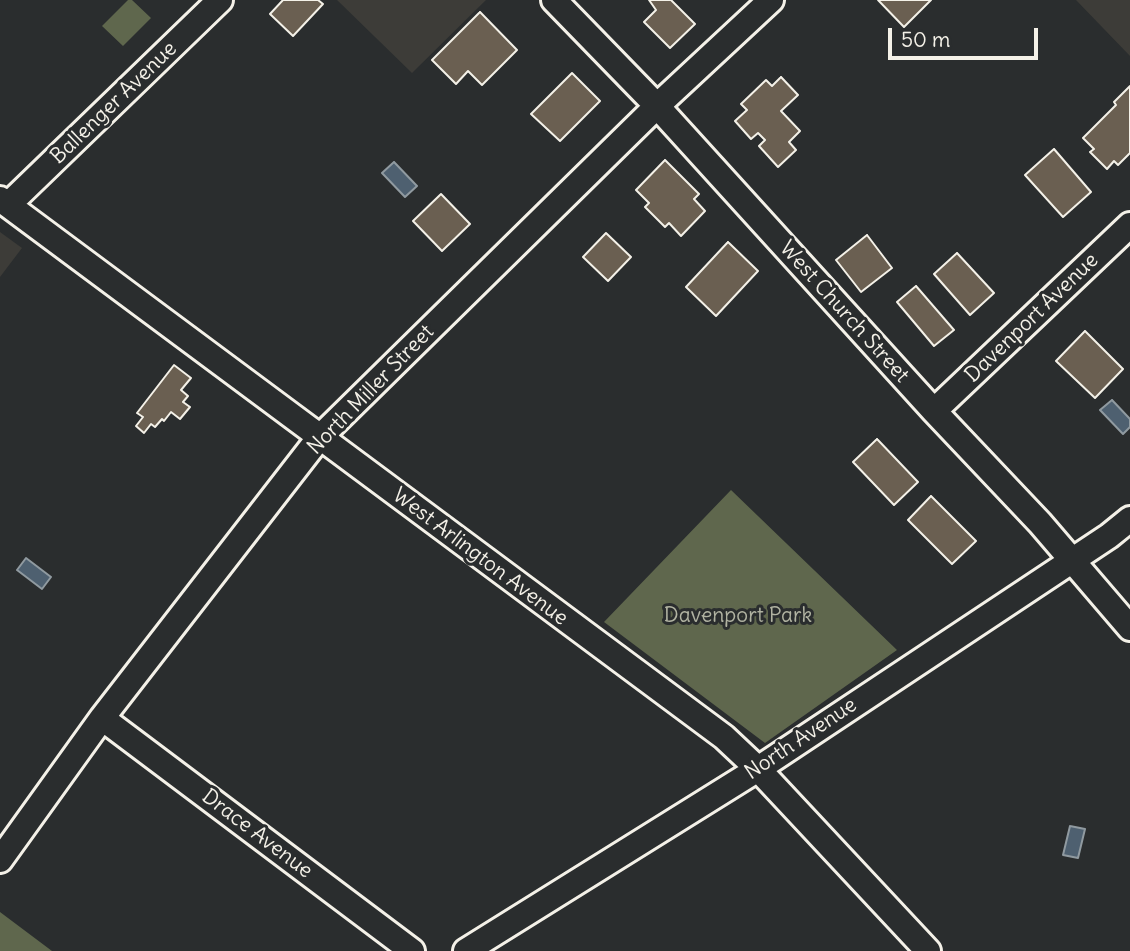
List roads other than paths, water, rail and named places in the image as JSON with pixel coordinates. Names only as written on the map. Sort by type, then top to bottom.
[{"type":"street","name":"Ballenger Avenue","points":[[4,202],[220,0]]},
{"type":"street","name":"West Church Street","points":[[554,0],[657,106],[934,411],[1073,559],[1130,628]]},
{"type":"street","name":"North Miller Street","points":[[0,860],[102,718],[319,438],[657,106],[771,0]]},
{"type":"street","name":"West Arlington Avenue","points":[[4,202],[724,737],[758,769],[928,951]]},
{"type":"street","name":"Davenport Avenue","points":[[934,411],[1130,225]]},
{"type":"street","name":"North Avenue","points":[[466,951],[758,769],[1130,519]]},
{"type":"street","name":"Drace Avenue","points":[[102,718],[412,951]]},
{"type":"water","points":[[394,162],[417,186],[405,197],[382,173]]},
{"type":"water","points":[[1112,400],[1130,419],[1130,427],[1123,434],[1100,410]]},
{"type":"water","points":[[26,558],[51,577],[42,589],[17,570]]},
{"type":"water","points":[[1070,826],[1085,829],[1078,858],[1063,855]]},
{"type":"park label","name":"Davenport Park","points":[[738,616]]}]
